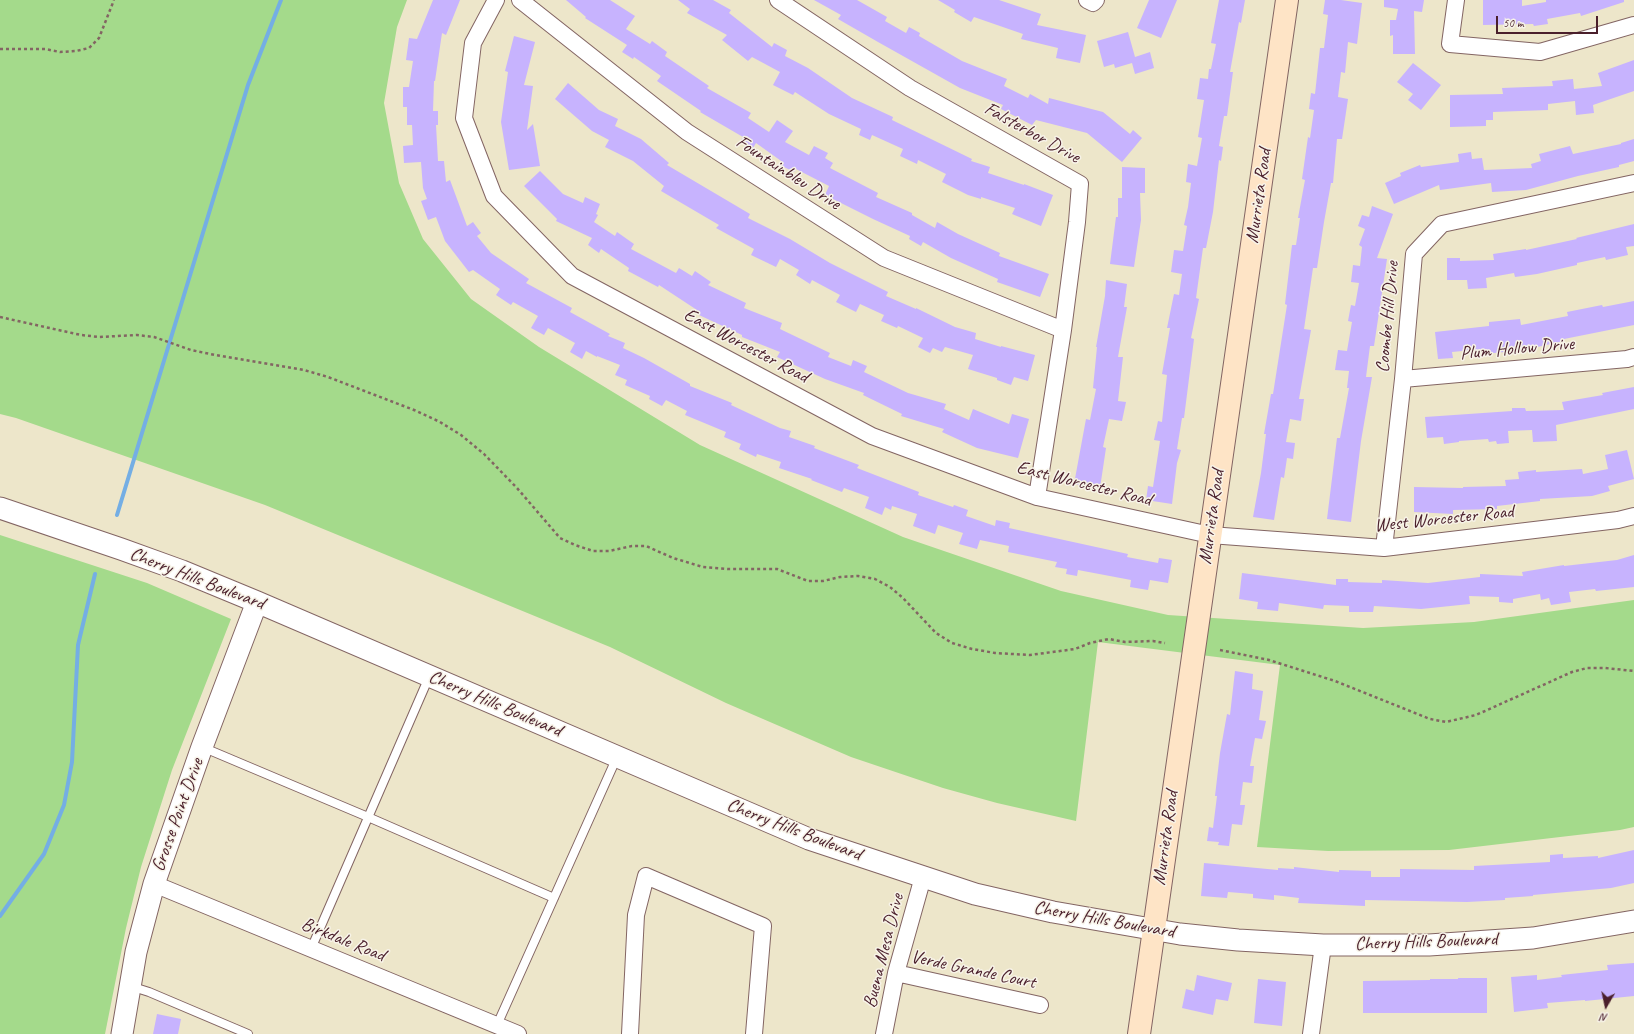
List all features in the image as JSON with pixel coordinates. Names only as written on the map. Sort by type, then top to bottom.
[{"type":"main road","name":"Murrieta Road","points":[[1139,1034],[1287,0]]},
{"type":"street","name":"East Worcester Road","points":[[496,0],[473,43],[464,118],[494,196],[572,276],[872,436],[1037,497],[1210,534]]},
{"type":"street","name":"Fountainbleu Drive","points":[[520,0],[688,132],[884,258],[1063,330]]},
{"type":"street","name":"Falsterbor Drive","points":[[778,0],[910,88],[1080,184],[1077,222],[1063,330],[1037,497]]},
{"type":"street","points":[[1456,0],[1450,44],[1540,52],[1634,25]]},
{"type":"street","name":"Coombe Hill Drive","points":[[1384,548],[1403,379],[1414,254],[1442,224],[1634,183]]},
{"type":"street","name":"Plum Hollow Drive","points":[[1403,379],[1627,359],[1634,357]]},
{"type":"street","name":"Cherry Hills Boulevard","points":[[0,508],[134,554],[257,602],[809,839],[923,878],[976,894],[1029,907],[1128,926],[1238,940],[1323,945],[1429,945],[1533,938],[1634,921]]},
{"type":"street","name":"West Worcester Road","points":[[1210,534],[1384,548],[1618,520],[1634,516]]},
{"type":"street","name":"Grosse Point Drive","points":[[122,1034],[136,952],[154,884],[202,747],[257,602]]},
{"type":"street","points":[[630,1034],[636,915],[646,876],[764,926],[754,1034]]},
{"type":"street","name":"Buena Mesa Drive","points":[[884,1034],[896,973],[923,878]]},
{"type":"street","name":"Birkdale Road","points":[[154,884],[518,1034]]},
{"type":"street","points":[[1311,1034],[1323,945]]},
{"type":"street","name":"Verde Grande Court","points":[[896,973],[1040,1005]]},
{"type":"lane","points":[[311,949],[430,676]]},
{"type":"lane","points":[[202,747],[554,898]]},
{"type":"lane","points":[[497,1025],[617,757]]},
{"type":"lane","points":[[130,986],[149,992],[248,1034]]},
{"type":"path","points":[[0,49],[45,49],[60,52],[89,48],[99,38],[114,0]]},
{"type":"path","points":[[0,317],[81,334],[99,336],[138,335],[154,337],[176,345],[215,355],[304,370],[328,377],[414,410],[461,434],[484,454],[517,488],[560,538],[593,551],[609,551],[632,546],[646,546],[673,558],[703,567],[728,569],[777,569],[808,581],[823,581],[840,577],[858,576],[875,580],[890,587],[903,598],[936,633],[952,643],[972,649],[995,653],[1030,655],[1075,649],[1090,643],[1109,639],[1125,642],[1153,641],[1165,643]]},
{"type":"path","points":[[1220,650],[1282,664],[1335,681],[1430,719],[1446,722],[1476,716],[1572,672],[1587,668],[1634,671]]},
{"type":"green space","points":[[0,0],[407,0],[397,27],[384,103],[399,183],[423,239],[471,299],[539,347],[700,445],[903,537],[1061,591],[1168,615],[1363,628],[1474,622],[1634,600],[1634,827],[1620,830],[1449,850],[1328,851],[1257,847],[1280,665],[1098,642],[1076,821],[997,803],[943,788],[851,757],[726,703],[610,647],[265,505],[16,418],[0,414]]},
{"type":"green space","points":[[0,535],[147,583],[231,619],[172,770],[141,867],[126,928],[105,1034],[0,1034]]},
{"type":"building","points":[[433,0],[460,0],[446,35],[442,33],[434,81],[433,111],[438,111],[438,125],[436,125],[438,161],[444,161],[446,182],[450,180],[467,226],[473,222],[481,233],[477,236],[491,253],[529,279],[526,283],[572,308],[570,312],[610,334],[608,336],[625,343],[623,348],[690,384],[690,386],[732,403],[731,405],[780,428],[791,431],[789,437],[815,446],[814,448],[859,465],[857,468],[919,492],[918,495],[953,507],[954,505],[968,510],[966,516],[995,526],[996,520],[1010,523],[1009,528],[1128,554],[1127,557],[1158,563],[1159,558],[1172,560],[1168,583],[1150,580],[1148,590],[1130,587],[1131,580],[1078,570],[1077,576],[1066,574],[1067,569],[1055,567],[1057,562],[1008,552],[1009,546],[980,540],[977,549],[959,544],[963,533],[938,525],[935,534],[913,526],[917,514],[892,506],[891,510],[885,507],[882,515],[865,508],[869,497],[844,488],[842,492],[811,480],[812,479],[779,468],[781,462],[757,454],[756,457],[739,449],[741,444],[724,437],[726,432],[685,415],[687,411],[666,400],[662,406],[649,399],[650,396],[625,385],[627,380],[615,375],[620,365],[597,357],[586,351],[582,359],[570,352],[575,343],[548,328],[544,335],[531,328],[538,316],[513,302],[511,305],[496,295],[500,289],[473,270],[469,272],[445,241],[436,217],[428,220],[421,201],[427,199],[423,188],[421,162],[404,163],[403,146],[413,145],[412,125],[407,125],[407,107],[403,107],[403,87],[409,87],[413,61],[406,60],[409,38],[417,39]]},
{"type":"building","points":[[566,0],[610,0],[635,16],[626,29],[650,44],[652,41],[667,52],[665,56],[709,86],[707,88],[751,113],[748,118],[769,132],[777,120],[793,131],[785,142],[809,155],[814,146],[828,153],[825,158],[833,163],[830,168],[878,193],[876,197],[912,213],[912,215],[935,228],[937,222],[958,234],[1000,253],[999,256],[1049,274],[1040,297],[997,282],[998,279],[951,258],[923,242],[921,246],[909,239],[910,236],[825,195],[829,186],[796,169],[794,172],[782,166],[784,163],[756,143],[753,148],[741,140],[743,137],[700,112],[701,111],[657,81],[661,76],[634,57],[633,59],[622,52],[627,45],[585,18],[586,17]]},
{"type":"building","points":[[678,0],[713,0],[731,10],[729,13],[772,47],[774,43],[787,50],[785,56],[808,68],[852,98],[893,117],[892,120],[972,159],[971,161],[990,167],[988,173],[1053,195],[1041,226],[1012,214],[1015,208],[981,197],[981,199],[968,195],[942,182],[946,174],[918,160],[917,164],[900,156],[903,149],[872,135],[870,140],[859,135],[861,129],[829,114],[795,92],[793,95],[773,85],[780,72],[752,57],[748,61],[722,40],[727,35],[687,13],[690,9]]},
{"type":"building","points":[[814,0],[857,0],[887,17],[885,21],[906,33],[909,27],[920,33],[919,36],[962,61],[1007,79],[1004,86],[1028,98],[1030,94],[1048,104],[1049,98],[1103,112],[1130,134],[1133,130],[1142,138],[1122,162],[1087,133],[1036,120],[1032,125],[1001,109],[1003,105],[960,88],[878,42],[838,19],[841,15]]},
{"type":"building","points":[[938,0],[999,0],[1041,14],[1037,25],[1086,35],[1080,63],[1056,58],[1058,48],[1021,39],[1023,34],[974,17],[971,22]]},
{"type":"building","points":[[1149,0],[1177,0],[1161,38],[1137,28]]},
{"type":"building","points":[[1219,0],[1245,0],[1241,23],[1239,22],[1230,72],[1233,72],[1227,116],[1224,116],[1219,146],[1223,147],[1221,161],[1219,160],[1213,212],[1206,248],[1203,248],[1196,298],[1199,299],[1191,338],[1194,339],[1184,418],[1182,418],[1177,449],[1181,450],[1177,463],[1172,504],[1146,500],[1148,486],[1153,487],[1160,441],[1154,440],[1158,421],[1162,422],[1167,375],[1162,374],[1170,328],[1167,328],[1174,294],[1179,295],[1182,274],[1171,272],[1174,250],[1183,251],[1187,226],[1184,225],[1191,183],[1186,182],[1188,164],[1197,166],[1202,138],[1198,137],[1204,100],[1197,99],[1200,78],[1208,79],[1209,69],[1211,69],[1216,44],[1211,43]]},
{"type":"building","points":[[1325,0],[1341,0],[1362,3],[1357,44],[1348,42],[1345,73],[1341,72],[1338,97],[1348,99],[1342,139],[1337,139],[1333,183],[1331,183],[1317,268],[1313,268],[1304,329],[1311,330],[1299,399],[1304,399],[1301,421],[1290,419],[1286,442],[1295,443],[1293,459],[1287,458],[1284,478],[1281,477],[1274,520],[1253,517],[1261,473],[1266,434],[1264,434],[1271,394],[1273,394],[1287,305],[1285,304],[1292,245],[1296,245],[1300,218],[1298,218],[1305,180],[1302,179],[1308,137],[1310,138],[1314,110],[1309,109],[1311,93],[1315,94],[1320,48],[1324,48],[1328,15],[1323,14]]},
{"type":"building","points":[[1384,0],[1424,0],[1422,12],[1414,11],[1415,54],[1393,54],[1393,35],[1390,36],[1390,20],[1396,20],[1398,9],[1384,7]]},
{"type":"building","points":[[1483,0],[1522,0],[1522,6],[1546,2],[1546,0],[1624,0],[1624,2],[1581,16],[1580,13],[1547,19],[1548,24],[1534,26],[1533,24],[1483,25]]},
{"type":"building","points":[[1128,32],[1135,57],[1150,52],[1154,68],[1135,74],[1132,63],[1115,68],[1114,64],[1104,67],[1097,41]]},
{"type":"building","points":[[514,36],[535,42],[524,85],[533,86],[527,130],[533,124],[540,166],[509,170],[501,122],[508,72],[505,71]]},
{"type":"building","points":[[1634,60],[1634,91],[1593,105],[1594,113],[1576,115],[1575,101],[1548,104],[1548,110],[1493,112],[1493,120],[1486,120],[1486,126],[1450,127],[1450,95],[1503,94],[1502,88],[1553,86],[1552,81],[1573,79],[1574,89],[1602,86],[1598,73]]},
{"type":"building","points":[[1413,63],[1441,85],[1421,110],[1408,100],[1413,94],[1397,82]]},
{"type":"building","points":[[568,83],[599,110],[618,119],[615,126],[641,139],[669,163],[667,165],[750,214],[748,218],[790,239],[830,263],[888,292],[886,296],[916,308],[955,327],[976,333],[975,339],[1035,355],[1028,381],[1014,377],[1011,385],[997,380],[997,378],[968,369],[973,355],[945,347],[942,352],[933,348],[930,353],[918,347],[923,338],[898,326],[897,328],[881,321],[884,315],[860,304],[856,312],[836,302],[840,295],[812,280],[810,284],[796,275],[799,270],[780,259],[776,267],[751,255],[754,249],[716,228],[719,225],[661,191],[664,186],[633,161],[605,147],[609,140],[592,131],[555,99]]},
{"type":"building","points":[[1634,139],[1634,161],[1619,165],[1619,167],[1526,190],[1492,192],[1491,183],[1440,190],[1439,185],[1394,204],[1385,183],[1401,176],[1400,173],[1420,165],[1421,167],[1459,162],[1458,154],[1471,152],[1472,159],[1482,158],[1484,170],[1532,168],[1531,164],[1541,161],[1539,154],[1570,146],[1573,154],[1621,144]]},
{"type":"building","points":[[1122,167],[1145,168],[1145,193],[1140,193],[1141,220],[1134,267],[1110,264],[1116,217],[1118,217],[1118,198],[1122,198]]},
{"type":"building","points":[[540,171],[563,194],[583,203],[585,197],[600,204],[596,214],[598,215],[594,222],[615,236],[617,232],[634,244],[631,249],[676,273],[679,268],[692,276],[695,271],[711,282],[708,285],[746,303],[744,308],[782,323],[780,329],[830,353],[828,357],[851,366],[853,360],[867,366],[864,372],[908,393],[946,404],[944,409],[969,420],[973,409],[1009,424],[1012,414],[1029,419],[1018,458],[977,448],[942,432],[944,429],[901,416],[902,414],[863,395],[864,393],[825,379],[777,357],[780,352],[742,337],[742,335],[699,315],[700,312],[659,285],[658,287],[628,271],[629,268],[601,249],[599,253],[588,245],[592,238],[556,221],[557,219],[524,186]]},
{"type":"building","points":[[1372,206],[1393,214],[1377,258],[1387,259],[1374,346],[1370,346],[1366,377],[1372,377],[1361,441],[1351,522],[1327,519],[1337,438],[1340,438],[1349,388],[1347,388],[1349,371],[1335,370],[1338,350],[1347,351],[1352,322],[1348,321],[1351,305],[1355,306],[1359,283],[1351,282],[1353,265],[1360,266],[1362,247],[1359,245],[1365,229],[1358,226],[1362,215],[1369,217]]},
{"type":"building","points":[[1634,224],[1634,246],[1626,247],[1628,255],[1606,260],[1605,257],[1537,274],[1515,277],[1514,273],[1486,278],[1487,288],[1468,289],[1467,280],[1447,280],[1447,258],[1460,258],[1460,261],[1494,260],[1493,254],[1526,250],[1577,239],[1576,238]]},
{"type":"building","points":[[1106,280],[1127,284],[1124,307],[1127,307],[1118,357],[1123,357],[1118,401],[1126,402],[1122,421],[1109,419],[1103,447],[1106,448],[1100,488],[1074,484],[1086,419],[1090,420],[1096,389],[1093,388],[1096,347],[1105,296]]},
{"type":"building","points":[[1634,301],[1634,325],[1564,339],[1564,341],[1524,350],[1484,354],[1483,349],[1452,352],[1453,358],[1438,359],[1435,332],[1489,326],[1489,322],[1520,319],[1521,325],[1568,316],[1567,312],[1602,305],[1603,307]]},
{"type":"building","points":[[1634,387],[1634,409],[1556,425],[1557,441],[1533,442],[1532,430],[1508,431],[1509,443],[1497,444],[1496,441],[1489,442],[1488,439],[1459,441],[1444,444],[1443,437],[1427,438],[1425,417],[1512,411],[1512,408],[1525,408],[1526,411],[1564,410],[1562,402],[1603,395],[1602,393]]},
{"type":"building","points":[[1627,450],[1634,479],[1608,486],[1610,491],[1592,496],[1540,499],[1540,501],[1497,506],[1497,509],[1453,510],[1453,514],[1414,512],[1414,487],[1463,488],[1506,486],[1505,480],[1519,479],[1518,472],[1536,470],[1536,472],[1582,469],[1583,474],[1608,469],[1605,455]]},
{"type":"building","points":[[1634,555],[1634,587],[1569,592],[1571,602],[1551,605],[1549,598],[1541,600],[1540,594],[1513,599],[1513,603],[1499,602],[1499,597],[1469,596],[1470,604],[1421,609],[1374,606],[1373,612],[1349,612],[1349,606],[1324,605],[1323,609],[1279,603],[1278,611],[1257,609],[1258,602],[1239,599],[1242,573],[1336,585],[1336,579],[1348,579],[1348,582],[1382,583],[1382,580],[1428,583],[1480,577],[1480,574],[1523,576],[1522,572],[1564,565],[1617,560]]},
{"type":"building","points":[[1235,671],[1253,674],[1252,689],[1263,691],[1259,720],[1266,721],[1262,739],[1255,738],[1250,766],[1254,766],[1252,783],[1243,782],[1240,805],[1245,805],[1242,825],[1232,824],[1229,846],[1218,845],[1219,842],[1207,841],[1209,827],[1213,828],[1220,753],[1227,714],[1230,715]]},
{"type":"building","points":[[1634,850],[1634,883],[1611,888],[1505,898],[1505,900],[1467,902],[1365,900],[1365,906],[1298,903],[1299,898],[1274,895],[1274,900],[1253,898],[1253,894],[1228,892],[1227,898],[1201,896],[1204,863],[1278,870],[1278,868],[1294,869],[1294,867],[1339,872],[1339,870],[1371,871],[1371,877],[1400,877],[1400,869],[1474,870],[1474,866],[1550,862],[1550,855],[1563,854],[1563,858],[1598,856],[1598,858]]},
{"type":"building","points":[[1634,963],[1634,996],[1547,1003],[1548,1008],[1514,1012],[1511,977],[1537,975],[1537,980],[1562,977],[1561,975],[1608,970],[1607,965]]},
{"type":"building","points":[[1197,975],[1232,983],[1228,1001],[1216,999],[1213,1015],[1182,1008],[1186,989],[1194,991]]},
{"type":"building","points":[[1487,978],[1487,1013],[1363,1013],[1363,981]]},
{"type":"building","points":[[1258,979],[1286,982],[1282,1026],[1254,1023]]},
{"type":"building","points":[[157,1014],[181,1019],[178,1034],[153,1034]]},
{"type":"waterway","points":[[117,515],[248,85],[281,0]]},
{"type":"waterway","points":[[0,916],[44,854],[64,805],[72,762],[78,645],[95,574]]}]
